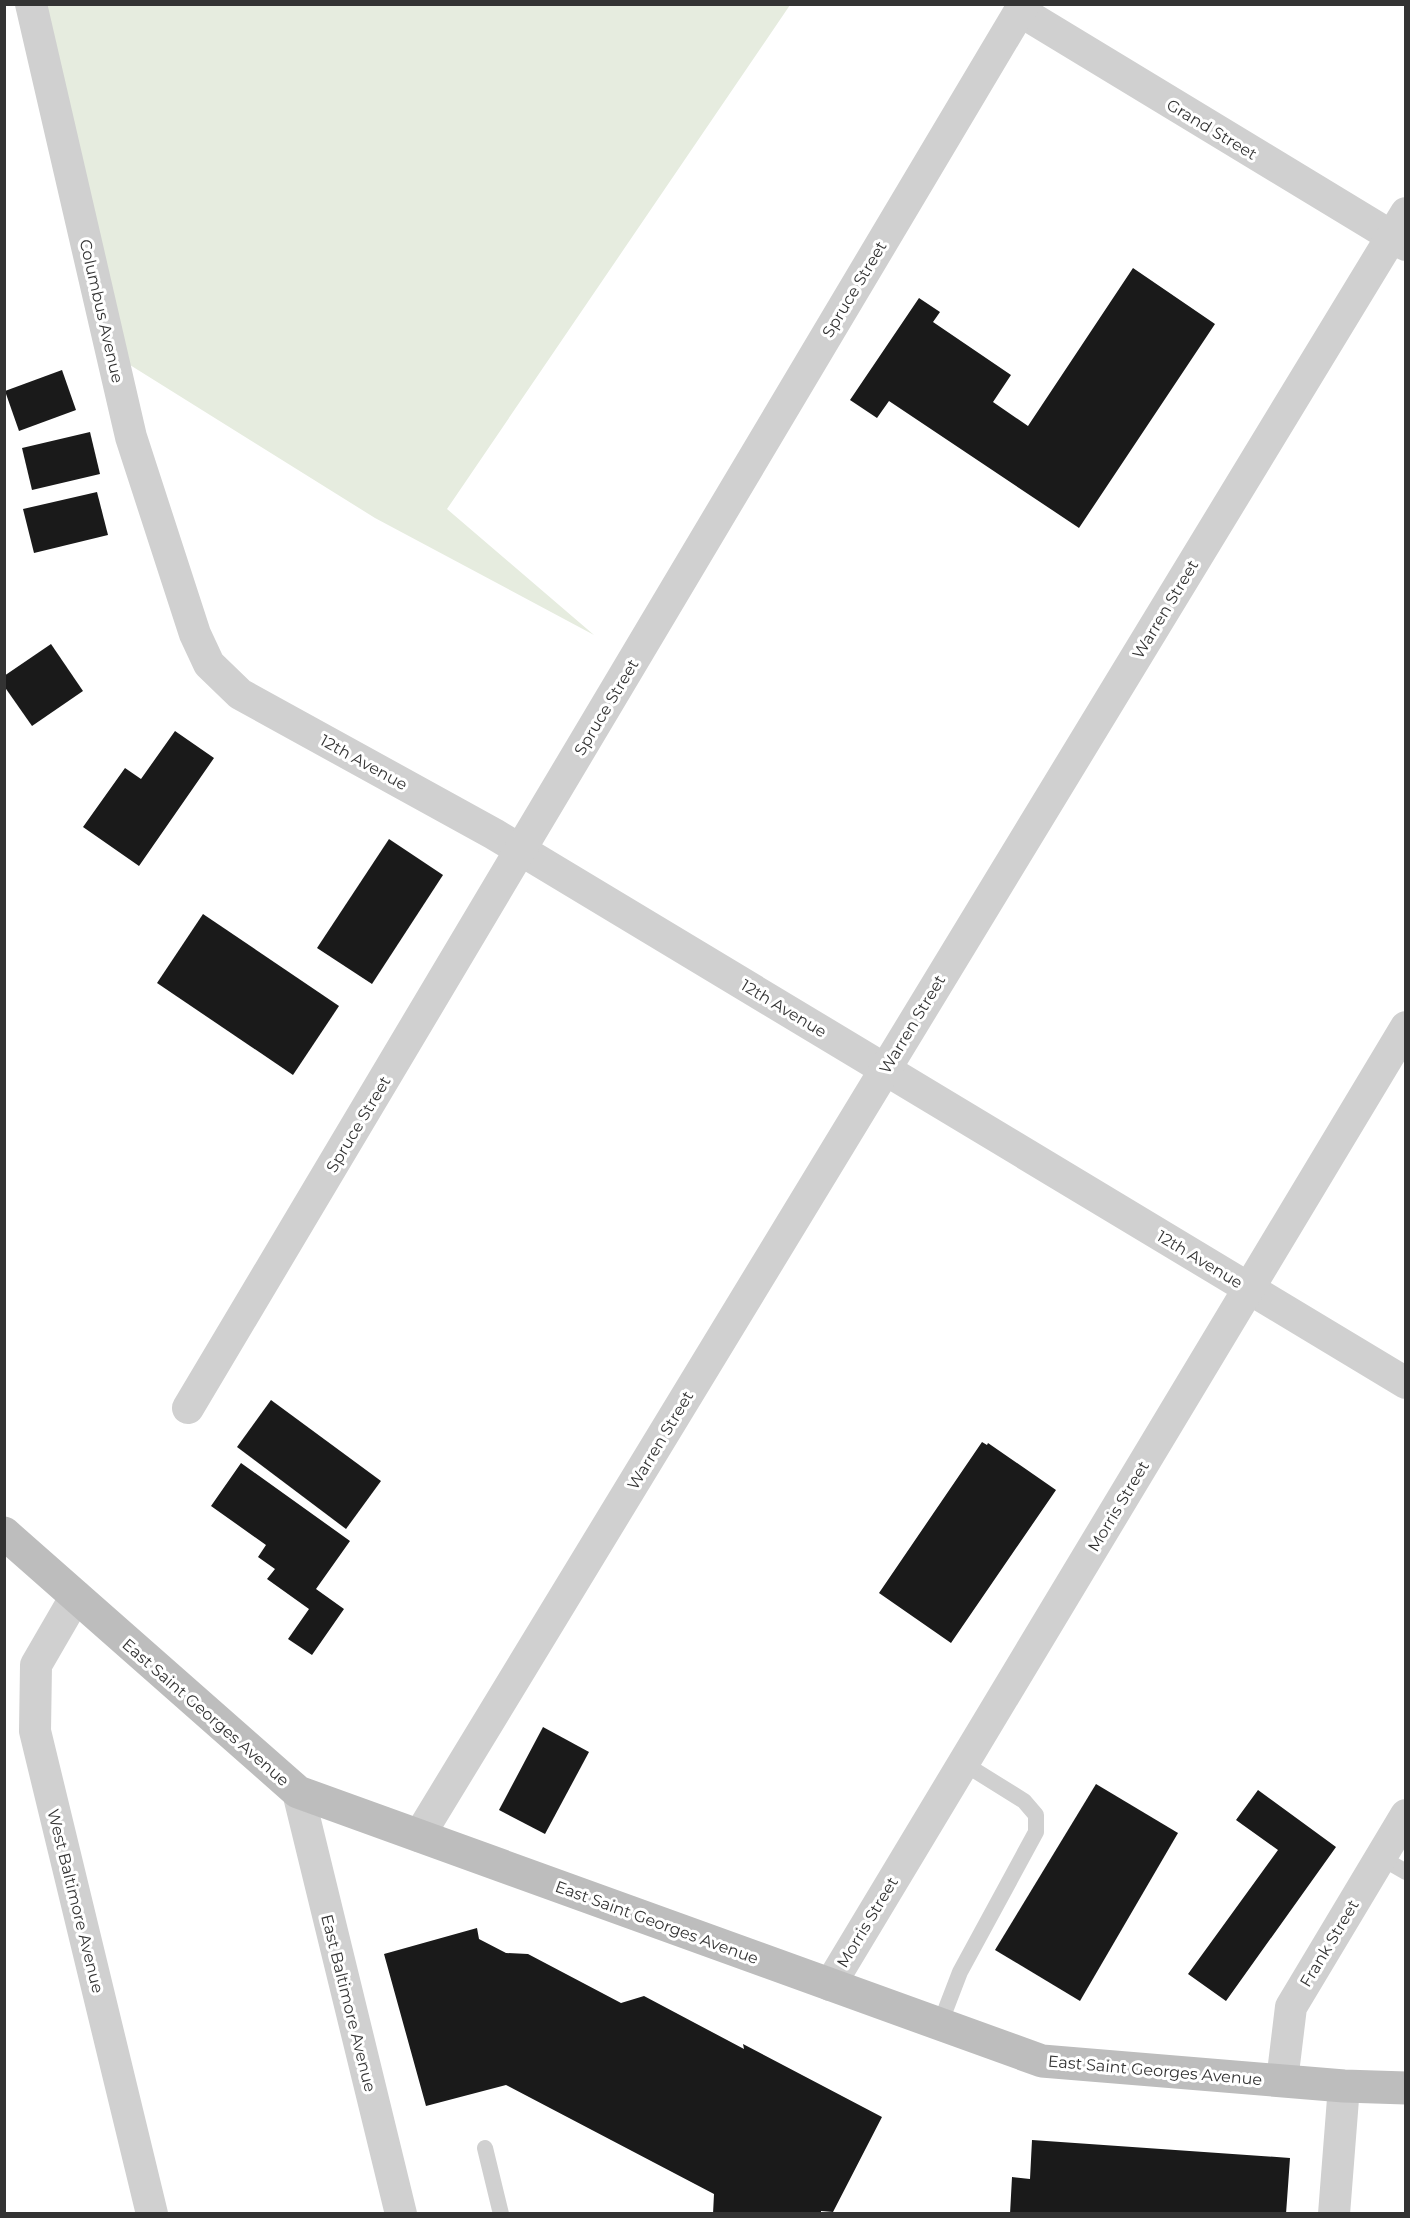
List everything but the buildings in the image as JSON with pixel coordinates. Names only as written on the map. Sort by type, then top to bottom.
[{"type":"main road","name":"East Saint Georges Avenue","points":[[4,1533],[298,1792],[1042,2061],[1344,2086],[1406,2088]]},
{"type":"street","name":"Columbus Avenue","points":[[31,4],[131,437],[188,613]]},
{"type":"street","name":"Grand Street","points":[[1022,8],[1401,232]]},
{"type":"street","name":"Spruce Street","points":[[188,1408],[1022,8]]},
{"type":"street","name":"Warren Street","points":[[419,1836],[885,1069],[1401,232]]},
{"type":"street","name":"12th Avenue","points":[[188,613],[209,664],[240,693],[521,850],[1406,1383]]},
{"type":"street","name":"Morris Street","points":[[830,1985],[1406,1027]]},
{"type":"street","name":"West Baltimore Avenue","points":[[76,1596],[36,1665],[35,1731],[152,2214]]},
{"type":"street","name":"East Baltimore Avenue","points":[[298,1792],[401,2214]]},
{"type":"street","name":"Frank Street","points":[[1282,2081],[1291,2007],[1393,1864],[1406,1815]]},
{"type":"street","points":[[1334,2214],[1344,2086]]},
{"type":"lane","points":[[940,2024],[960,1972],[1036,1832],[1036,1815],[1024,1801],[963,1763]]},
{"type":"lane","points":[[485,2148],[501,2214]]},
{"type":"shaded area","points":[[40,5],[790,5],[447,509],[594,635],[375,518],[122,360]]}]
